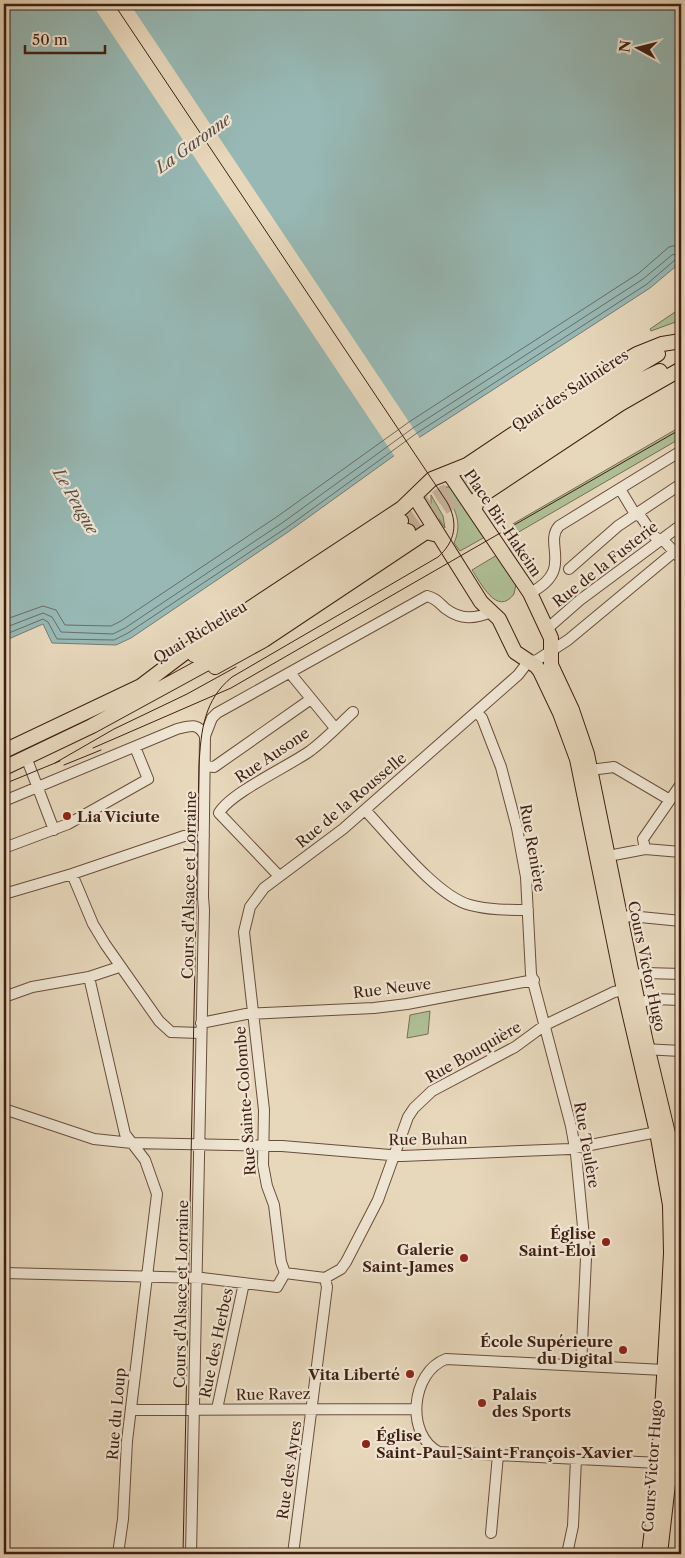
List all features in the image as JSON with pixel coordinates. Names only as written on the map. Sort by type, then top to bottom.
[{"type":"main road","points":[[449,472],[467,465],[603,374],[637,354],[662,344],[681,342]]},
{"type":"main road","name":"Quai des Salinières","points":[[681,342],[610,383],[482,475],[616,393],[681,362]]},
{"type":"main road","points":[[475,508],[478,498],[620,404],[681,368]]},
{"type":"main road","name":"Place Bir-Hakeim","points":[[140,694],[200,642],[402,508],[415,497],[427,482],[449,472],[530,592]]},
{"type":"main road","points":[[415,497],[481,602],[492,612]]},
{"type":"main road","name":"Quai Richelieu","points":[[4,768],[140,694],[234,646],[404,526]]},
{"type":"main road","points":[[140,694],[229,660],[264,640],[426,532],[438,534]]},
{"type":"main road","name":"Cours Victor Hugo","points":[[530,592],[548,628],[552,642],[550,652],[551,665],[580,731],[590,770],[624,990],[665,1119],[676,1171],[679,1203],[677,1276],[669,1375],[660,1554]]},
{"type":"main road","name":"Cours Victor Hugo","points":[[492,612],[499,619],[515,652],[536,666],[543,676],[574,750],[620,918],[638,1003],[643,1049],[670,1205],[677,1276]]},
{"type":"main road","name":"Quai Richelieu","points":[[4,751],[140,694]]},
{"type":"main road","name":"Cours Victor Hugo","points":[[649,1554],[664,1460]]},
{"type":"street","points":[[528,662],[537,660],[583,629],[678,555],[660,540],[641,517],[635,514],[620,489],[681,451]]},
{"type":"street","points":[[562,569],[635,514],[681,484]]},
{"type":"street","name":"Place Bir-Hakeim","points":[[530,592],[549,581],[562,569],[556,530],[620,489]]},
{"type":"street","name":"Rue de la Fusterie","points":[[548,628],[681,525]]},
{"type":"street","points":[[205,736],[212,718],[217,713],[427,596],[433,597],[448,610],[464,617],[476,618],[492,612]]},
{"type":"street","name":"Rue de la Rousselle","points":[[254,1014],[245,922],[250,907],[264,888],[343,829],[518,675],[528,662]]},
{"type":"street","points":[[290,673],[335,728]]},
{"type":"street","points":[[205,766],[214,766],[312,699]]},
{"type":"street","name":"Rue Ausone","points":[[219,813],[222,808],[252,787],[310,750],[354,712]]},
{"type":"street","name":"Rue Renière","points":[[476,712],[482,718],[501,767],[523,859],[528,910],[529,952],[545,1024]]},
{"type":"street","points":[[4,801],[192,725],[201,728],[205,736]]},
{"type":"street","name":"Cours d'Alsace et Lorraine","points":[[191,1554],[205,736]]},
{"type":"street","points":[[4,848],[76,820],[148,779],[135,747]]},
{"type":"street","points":[[26,757],[54,830]]},
{"type":"street","points":[[590,770],[614,767],[670,800]]},
{"type":"street","points":[[646,849],[643,839],[681,784]]},
{"type":"street","points":[[365,810],[421,871],[455,898],[469,905],[499,910],[528,910]]},
{"type":"street","points":[[204,813],[219,813],[279,876]]},
{"type":"street","points":[[4,894],[72,874],[184,836],[204,836]]},
{"type":"street","points":[[602,857],[646,849],[681,852]]},
{"type":"street","points":[[72,874],[93,924],[120,967],[166,1028],[171,1032],[200,1034]]},
{"type":"street","points":[[620,918],[632,916],[681,921]]},
{"type":"street","points":[[4,997],[32,987],[89,978],[120,967]]},
{"type":"street","points":[[632,976],[646,973],[681,974]]},
{"type":"street","name":"Rue du Loup","points":[[89,978],[124,1134],[148,1167],[157,1194],[131,1410],[123,1519],[118,1554]]},
{"type":"street","name":"Rue Neuve","points":[[201,1022],[254,1014],[374,1008],[407,1004],[534,980]]},
{"type":"street","name":"Rue Bouquière","points":[[325,1278],[341,1269],[378,1200],[408,1117],[432,1091],[515,1047],[545,1024],[614,992],[624,990]]},
{"type":"street","points":[[638,1003],[653,1000],[681,1000]]},
{"type":"street","name":"Rue Sainte-Colombe","points":[[254,1014],[264,1110],[263,1146],[265,1178],[274,1205],[281,1262],[285,1273]]},
{"type":"street","name":"Rue Teulère","points":[[545,1024],[575,1148],[584,1230],[585,1272],[581,1366]]},
{"type":"street","points":[[643,1049],[681,1051]]},
{"type":"street","name":"Rue Buhan","points":[[4,1109],[94,1139],[132,1144],[263,1146],[394,1155],[575,1148],[657,1132]]},
{"type":"street","points":[[657,1132],[665,1119]]},
{"type":"street","points":[[4,1273],[196,1278],[272,1287],[280,1286],[285,1273],[325,1278]]},
{"type":"street","name":"Rue des Ayres","points":[[293,1554],[313,1408],[327,1287],[325,1278]]},
{"type":"street","name":"Rue des Herbes","points":[[217,1410],[244,1284]]},
{"type":"street","points":[[664,1460],[576,1459],[439,1452],[430,1448],[423,1436],[415,1409],[418,1394],[432,1368],[437,1362],[446,1359],[581,1366],[669,1375]]},
{"type":"street","name":"Rue Ravez","points":[[131,1410],[415,1409]]},
{"type":"street","points":[[492,1533],[498,1455]]},
{"type":"street","points":[[567,1554],[571,1534],[576,1459]]},
{"type":"green space","points":[[681,308],[681,320],[651,331],[650,329]]},
{"type":"green space","points":[[680,427],[681,438],[517,533],[511,525]]},
{"type":"green space","points":[[440,487],[449,487],[454,491],[485,537],[460,551],[454,543],[458,527],[456,513]]},
{"type":"green space","points":[[431,495],[443,516],[445,528],[431,507]]},
{"type":"green space","points":[[497,555],[516,584],[514,594],[508,600],[502,602],[490,596],[472,570]]},
{"type":"green space","points":[[430,1011],[428,1034],[407,1038],[410,1015]]},
{"type":"water","points":[[4,4],[681,4],[681,262],[650,288],[420,437],[288,532],[131,638],[116,645],[52,643],[43,624],[4,641]]},
{"type":"pier","points":[[92,4],[130,4],[421,440],[395,457]]},
{"type":"tunnel","points":[[401,521],[478,470]]},
{"type":"tunnel","points":[[408,531],[485,480]]},
{"type":"tram line","points":[[114,4],[447,502],[454,525],[451,539],[438,557],[232,677],[215,696],[206,716],[201,740],[199,765],[183,1554]]},
{"type":"tram line","points":[[93,748],[231,688],[681,429]]},
{"type":"tram line","points":[[55,763],[114,729],[187,694],[236,667]]},
{"type":"tram line","points":[[64,765],[101,750]]},
{"type":"tram line","points":[[4,784],[60,761]]},
{"type":"place","name":"Lia Viciute","points":[[67,816]]},
{"type":"place","name":"Église Saint-Éloi","points":[[606,1242]]},
{"type":"place","name":"Galerie Saint-James","points":[[464,1258]]},
{"type":"place","name":"École Supérieure du Digital","points":[[623,1350]]},
{"type":"place","name":"Vita Liberté","points":[[410,1374]]},
{"type":"place","name":"Palais des Sports","points":[[482,1403]]},
{"type":"place","name":"Église Saint-Paul-Saint-François-Xavier","points":[[366,1444]]},
{"type":"water label","name":"La Garonne","points":[[193,143]]},
{"type":"water label","name":"Le Peugue","points":[[76,501]]}]
